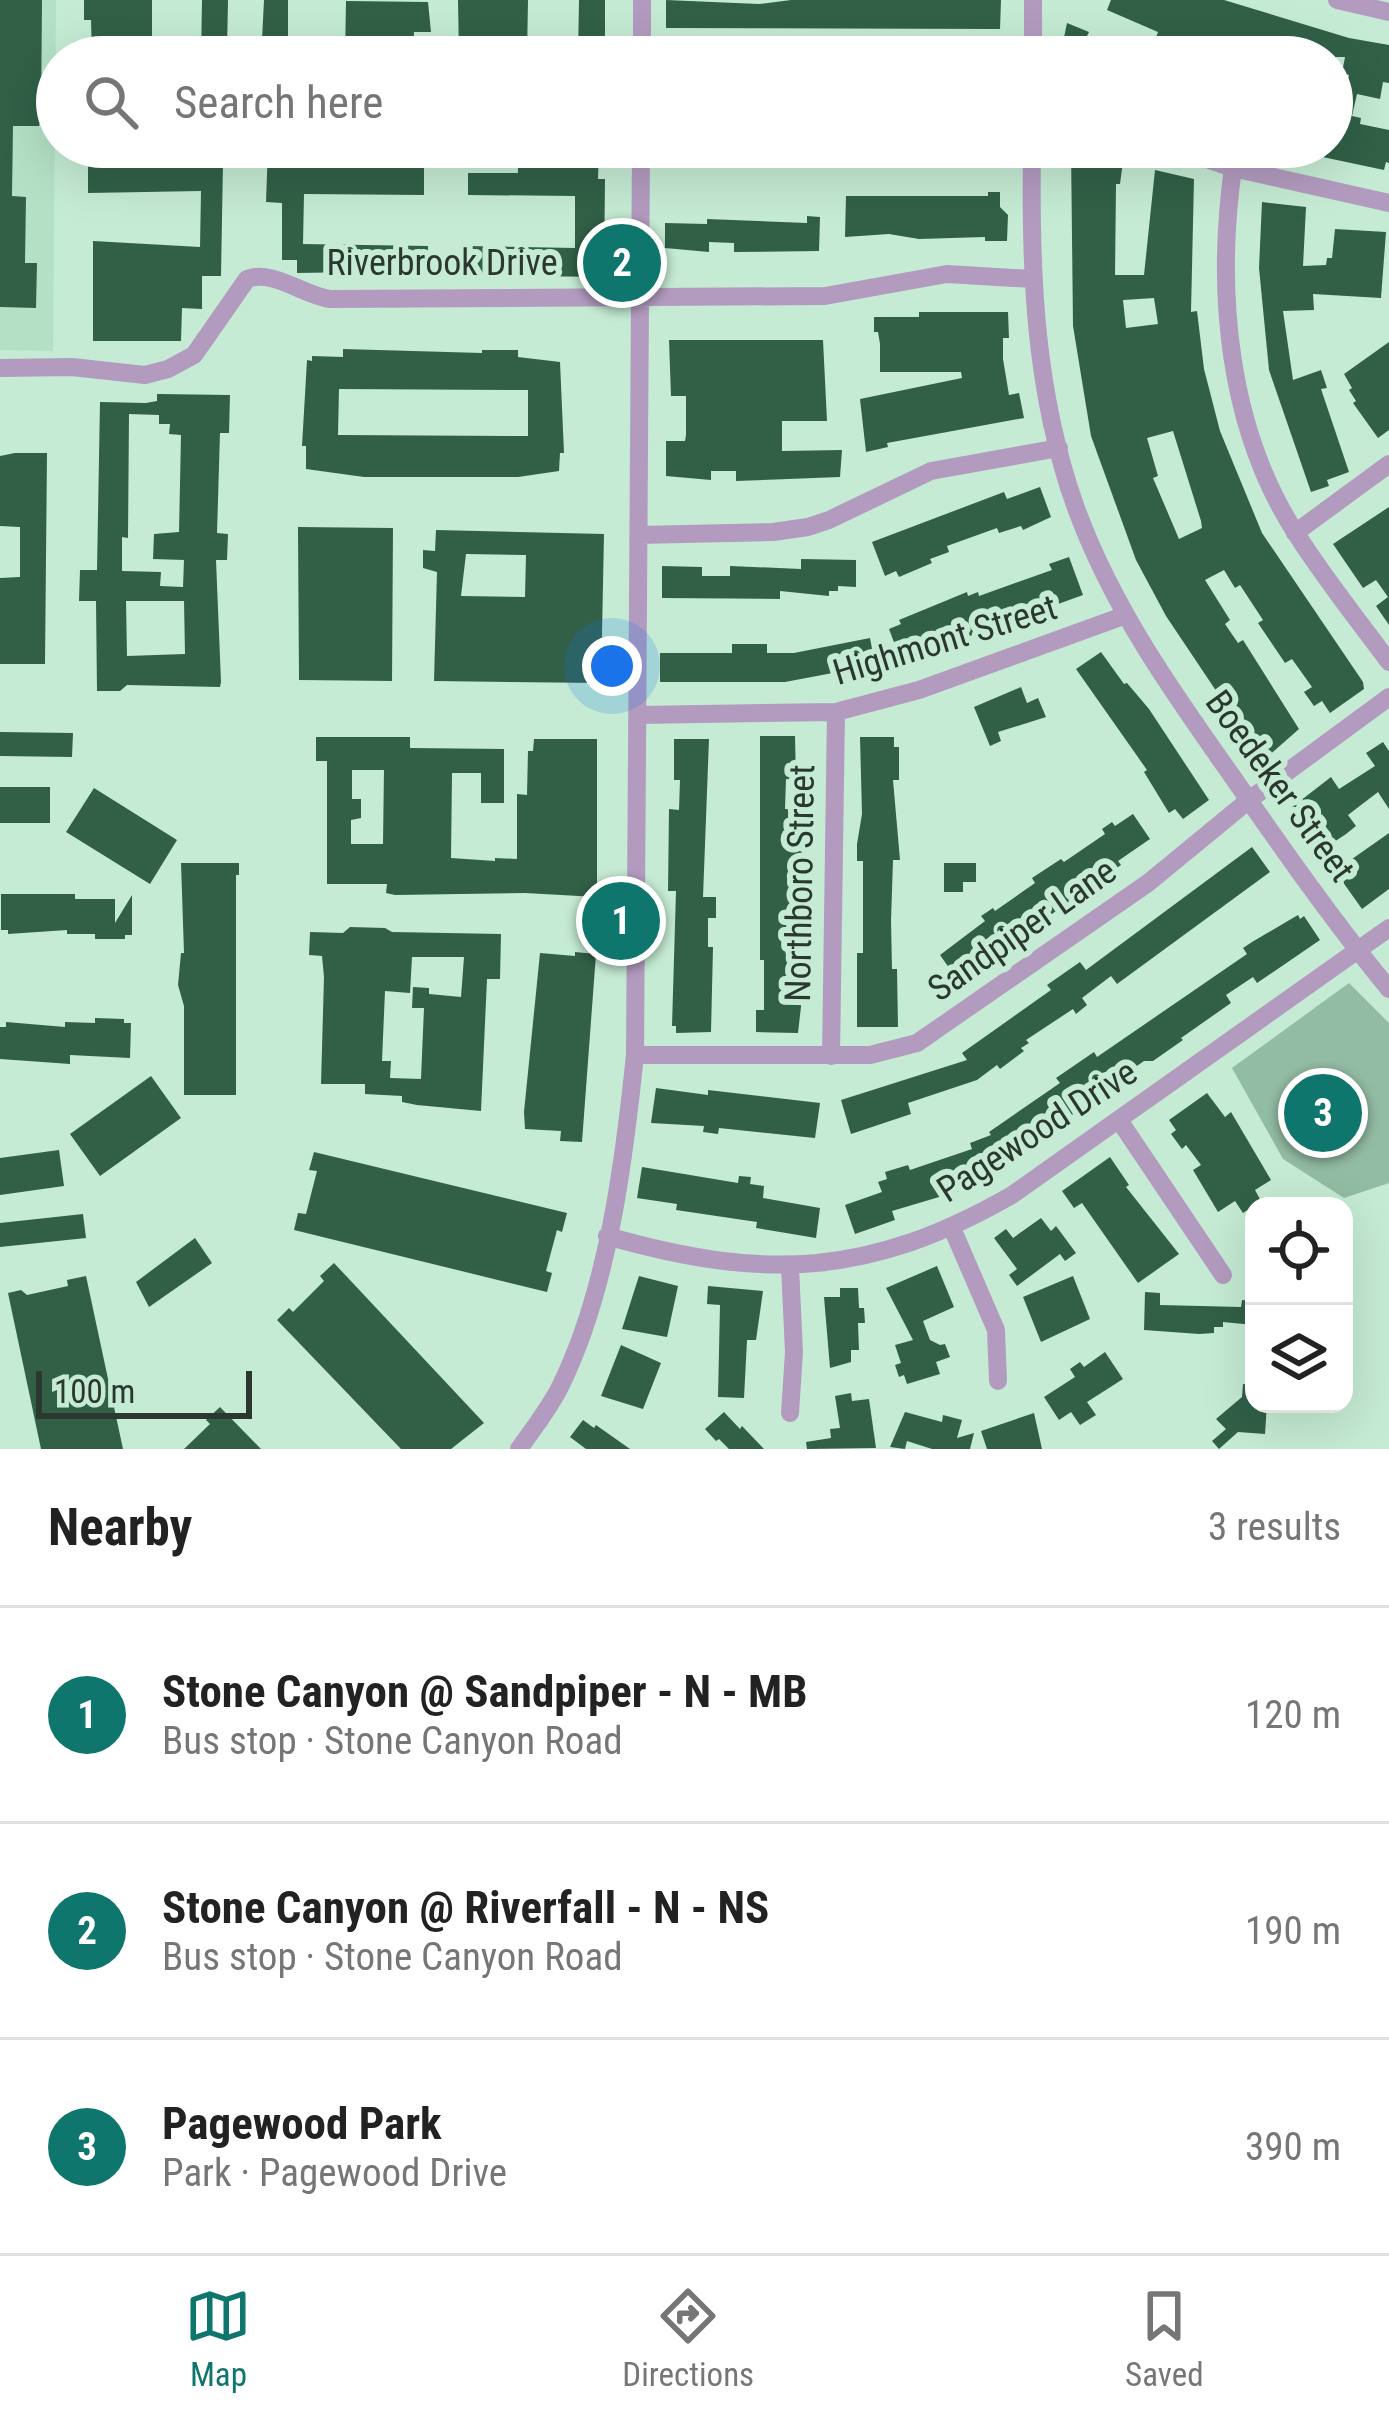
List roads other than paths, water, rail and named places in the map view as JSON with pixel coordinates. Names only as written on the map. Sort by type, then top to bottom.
[{"type":"street","points":[[642,0],[642,36]]},
{"type":"street","points":[[1033,0],[1033,36]]},
{"type":"street","points":[[1336,0],[1389,12]]},
{"type":"street","points":[[519,1449],[558,1391],[578,1345],[607,1236],[635,1055],[641,168]]},
{"type":"street","name":"Boedeker Street","points":[[1032,168],[1032,279],[1040,355],[1059,448],[1081,520],[1156,668],[1389,989]]},
{"type":"street","points":[[1233,168],[1224,253],[1227,318],[1240,395],[1263,471],[1295,532],[1389,662]]},
{"type":"street","points":[[1237,168],[1389,203]]},
{"type":"street","name":"Riverbrook Drive","points":[[0,368],[72,367],[145,375],[168,369],[194,355],[254,275],[309,296],[330,298],[838,295],[947,274],[1032,279]]},
{"type":"street","points":[[639,535],[808,527],[931,471],[1059,448]]},
{"type":"street","points":[[1295,532],[1389,464]]},
{"type":"street","name":"Highmont Street","points":[[638,715],[836,712],[919,690],[1126,615]]},
{"type":"street","name":"Sandpiper Lane","points":[[635,1055],[870,1055],[917,1042],[1129,896],[1389,697]]},
{"type":"street","name":"Northboro Street","points":[[831,1056],[836,712]]},
{"type":"street","name":"Pagewood Drive","points":[[607,1236],[747,1264],[790,1267],[860,1259],[952,1228],[1012,1195],[1389,928]]},
{"type":"street","points":[[1120,1120],[1223,1275]]},
{"type":"street","points":[[952,1228],[996,1330],[998,1381]]},
{"type":"street","points":[[790,1267],[794,1352],[790,1414]]},
{"type":"place","name":"Stone Canyon @ Riverfall - N - NS","points":[[622,263]]},
{"type":"place","name":"Stone Canyon @ Sandpiper - N - MB","points":[[621,921]]},
{"type":"place","name":"Pagewood Park","points":[[1323,1113]]}]
